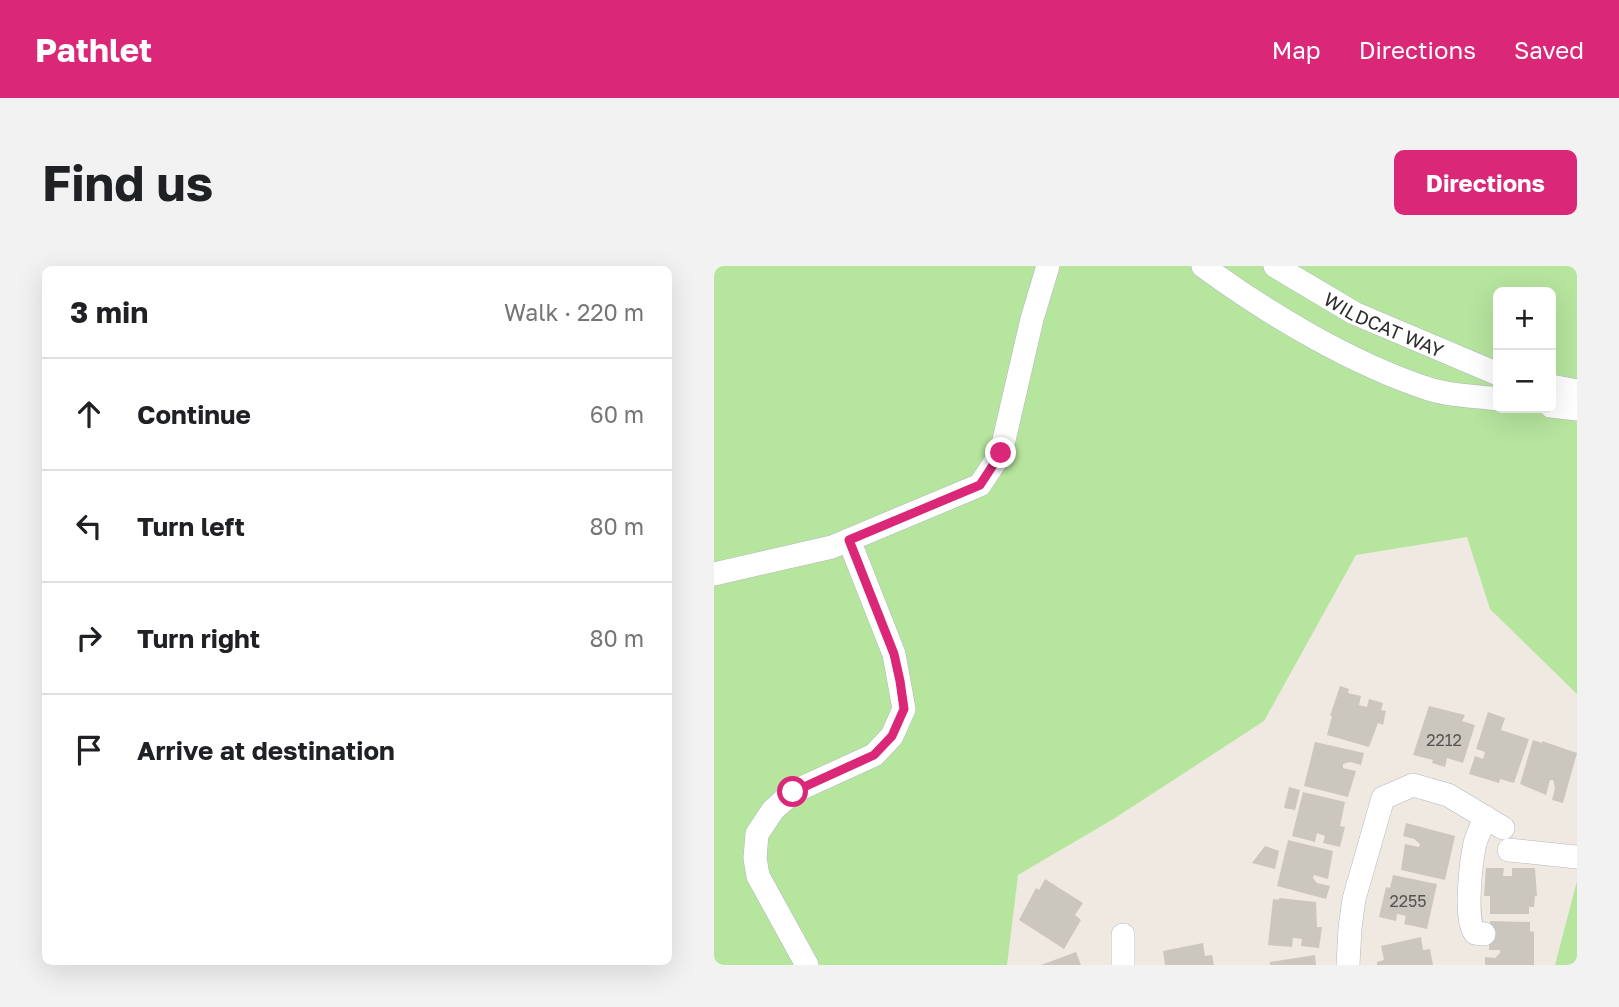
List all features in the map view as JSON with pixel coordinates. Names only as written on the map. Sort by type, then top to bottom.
[{"type":"street","points":[[714,574],[832,547],[980,485],[1001,453],[1032,319],[1048,266]]},
{"type":"street","points":[[1203,266],[1244,296],[1368,366],[1432,390],[1493,398]]},
{"type":"street","name":"WILDCAT WAY","points":[[1275,266],[1354,313],[1493,372]]},
{"type":"street","points":[[1556,387],[1577,391]]},
{"type":"street","points":[[1556,407],[1577,409]]},
{"type":"street","points":[[807,965],[758,876],[755,858],[757,834],[773,810],[793,792],[874,755],[892,736],[904,709],[894,654],[849,540]]},
{"type":"street","points":[[1348,965],[1354,899],[1383,798],[1413,785],[1448,795],[1494,822],[1475,844],[1471,874],[1472,930],[1484,934]]},
{"type":"street","points":[[1509,850],[1577,856]]},
{"type":"street","points":[[1123,934],[1123,965]]},
{"type":"green space","points":[[714,266],[1577,266],[1577,694],[1490,609],[1467,537],[1356,555],[1264,721],[1115,818],[1018,875],[1007,965],[714,965]]},
{"type":"green space","points":[[1577,881],[1577,965],[1555,965]]},
{"type":"building","points":[[1340,686],[1349,689],[1348,693],[1361,696],[1359,705],[1367,707],[1369,699],[1383,703],[1381,710],[1386,711],[1383,725],[1378,723],[1369,747],[1327,735]]},
{"type":"building","points":[[1429,706],[1465,715],[1462,721],[1475,725],[1463,763],[1447,758],[1445,767],[1432,763],[1433,760],[1413,755]]},
{"type":"building","points":[[1488,712],[1505,718],[1501,730],[1529,739],[1514,783],[1500,779],[1499,783],[1469,774],[1475,756],[1483,759],[1485,752],[1476,749]]},
{"type":"building","points":[[1533,740],[1577,753],[1563,803],[1552,800],[1555,788],[1553,780],[1550,780],[1546,795],[1520,784]]},
{"type":"building","points":[[1315,742],[1364,753],[1361,765],[1350,762],[1343,764],[1343,768],[1356,771],[1348,797],[1304,786]]},
{"type":"building","points":[[1289,787],[1300,790],[1295,810],[1284,808]]},
{"type":"building","points":[[1303,792],[1345,802],[1340,826],[1345,827],[1340,847],[1323,843],[1325,836],[1317,833],[1315,842],[1292,836]]},
{"type":"building","points":[[1406,823],[1455,836],[1445,880],[1401,870],[1405,844],[1419,847],[1420,844],[1403,836]]},
{"type":"building","points":[[1288,840],[1333,851],[1328,879],[1314,875],[1313,878],[1317,883],[1330,886],[1326,899],[1277,886]]},
{"type":"building","points":[[1265,846],[1279,851],[1275,869],[1252,863]]},
{"type":"building","points":[[1486,868],[1504,868],[1503,876],[1512,876],[1512,868],[1535,868],[1537,896],[1534,907],[1529,907],[1529,914],[1490,914],[1490,896],[1484,896]]},
{"type":"building","points":[[1393,875],[1437,884],[1427,929],[1404,924],[1406,916],[1397,914],[1396,921],[1379,917],[1386,887],[1390,888]]},
{"type":"building","points":[[1045,879],[1083,903],[1075,915],[1081,920],[1064,949],[1019,920],[1036,888],[1039,890]]},
{"type":"building","points":[[1273,899],[1316,902],[1317,927],[1322,927],[1319,948],[1301,946],[1302,939],[1293,938],[1292,947],[1268,945]]},
{"type":"building","points":[[1490,921],[1530,922],[1530,931],[1534,932],[1534,965],[1485,965],[1485,957],[1495,958],[1500,953],[1500,950],[1489,950]]},
{"type":"building","points":[[1421,937],[1423,950],[1430,949],[1433,965],[1377,965],[1377,962],[1384,960],[1381,946]]},
{"type":"building","points":[[1203,943],[1205,956],[1212,955],[1214,965],[1165,965],[1163,951]]},
{"type":"building","points":[[1076,952],[1081,965],[1041,965]]},
{"type":"building","points":[[1315,955],[1316,965],[1270,965],[1270,962]]},
{"type":"route","points":[[793,792],[874,755],[892,736],[904,709],[894,654],[849,540],[980,485],[1001,453]]}]
